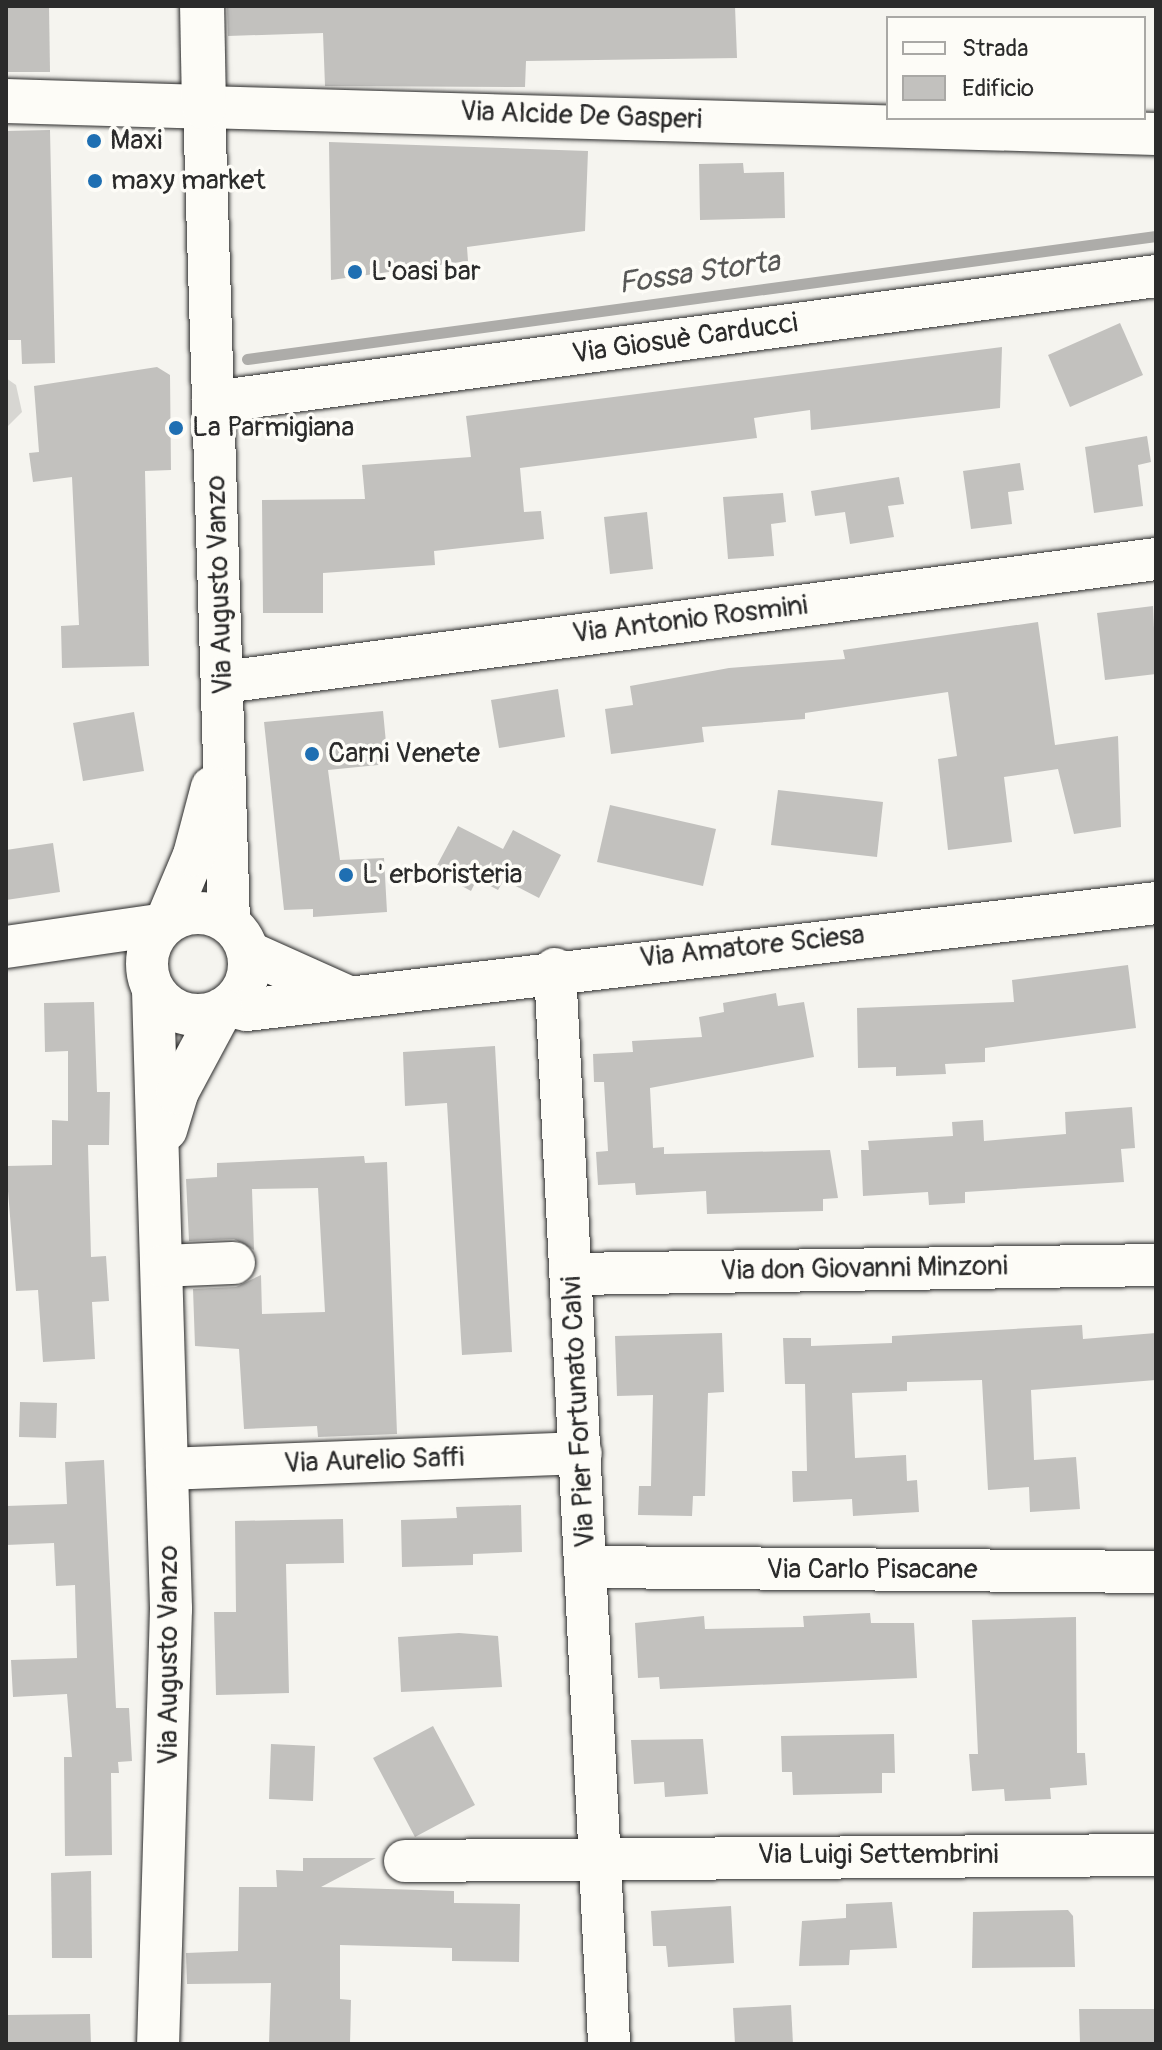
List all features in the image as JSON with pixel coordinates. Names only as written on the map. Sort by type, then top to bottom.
[{"type":"street","points":[[202,6],[204,107]]},
{"type":"street","name":"Via Alcide De Gasperi","points":[[6,101],[1156,134]]},
{"type":"street","name":"Via Augusto Vanzo","points":[[160,1155],[177,1093],[225,1008],[245,983],[238,937],[225,728],[204,107]]},
{"type":"street","name":"Via Giosuè Carducci","points":[[213,402],[1156,276]]},
{"type":"street","name":"Via Antonio Rosmini","points":[[224,682],[1156,559]]},
{"type":"street","name":"Via Augusto Vanzo","points":[[158,2044],[170,1773],[160,1155],[150,979],[154,937],[165,924],[198,841],[225,728]]},
{"type":"street","points":[[76,938],[163,880],[198,841]]},
{"type":"street","name":"Via Amatore Sciesa","points":[[225,1008],[247,1010],[555,969],[1156,903]]},
{"type":"street","points":[[6,947],[165,924],[197,912],[349,997]]},
{"type":"street","points":[[76,938],[120,955],[150,979],[175,1011],[205,1015],[225,1008]]},
{"type":"street","name":"Via Pier Fortunato Calvi","points":[[555,969],[588,1567],[609,2044]]},
{"type":"street","points":[[177,1093],[239,1032],[296,1004]]},
{"type":"street","points":[[162,1266],[234,1263]]},
{"type":"street","name":"Via don Giovanni Minzoni","points":[[572,1274],[1156,1265]]},
{"type":"street","name":"Via Aurelio Saffi","points":[[167,1469],[581,1453]]},
{"type":"street","name":"Via Carlo Pisacane","points":[[588,1567],[1156,1572]]},
{"type":"street","name":"Via Luigi Settembrini","points":[[600,1856],[1156,1855]]},
{"type":"street","points":[[405,1861],[600,1856]]},
{"type":"shaded area","points":[[6,378],[16,385],[22,412],[6,428]]},
{"type":"building","points":[[6,6],[49,6],[50,72],[6,72]]},
{"type":"building","points":[[227,6],[735,6],[737,58],[526,61],[525,87],[325,86],[323,33],[228,36]]},
{"type":"building","points":[[50,130],[55,363],[22,364],[21,340],[6,340],[6,131]]},
{"type":"building","points":[[329,142],[588,151],[585,231],[467,247],[468,261],[331,280]]},
{"type":"building","points":[[743,163],[744,173],[784,172],[785,218],[700,220],[699,164]]},
{"type":"building","points":[[1120,323],[1143,375],[1070,407],[1048,355]]},
{"type":"building","points":[[1002,347],[1000,408],[811,430],[810,410],[754,418],[757,438],[520,468],[524,512],[541,511],[544,539],[434,551],[435,565],[323,573],[323,613],[263,613],[262,500],[365,499],[362,465],[471,457],[466,416]]},
{"type":"building","points":[[157,367],[170,375],[171,470],[145,471],[149,666],[62,668],[61,626],[79,625],[72,477],[33,482],[29,453],[39,452],[34,386]]},
{"type":"building","points":[[1147,436],[1151,462],[1138,465],[1143,506],[1094,513],[1085,447]]},
{"type":"building","points":[[1020,463],[1024,490],[1008,492],[1012,524],[971,529],[963,471]]},
{"type":"building","points":[[899,477],[904,504],[888,506],[894,537],[850,544],[845,512],[815,516],[811,491]]},
{"type":"building","points":[[783,493],[786,522],[771,524],[774,556],[728,559],[723,497]]},
{"type":"building","points":[[647,512],[653,569],[610,574],[604,517]]},
{"type":"building","points":[[1153,606],[1156,674],[1105,680],[1097,613]]},
{"type":"building","points":[[1038,622],[1055,745],[1118,736],[1121,827],[1074,834],[1058,769],[1004,777],[1012,842],[948,850],[938,759],[957,756],[948,692],[805,713],[805,719],[702,727],[704,742],[611,754],[605,709],[633,705],[630,686],[729,668],[845,659],[843,650]]},
{"type":"building","points":[[558,689],[565,737],[499,748],[491,700]]},
{"type":"building","points":[[383,711],[388,764],[328,770],[340,860],[384,858],[387,912],[313,917],[313,909],[284,910],[264,722]]},
{"type":"building","points":[[134,712],[144,771],[83,781],[73,723]]},
{"type":"building","points":[[778,790],[883,802],[877,857],[771,845]]},
{"type":"building","points":[[610,805],[716,829],[703,886],[597,862]]},
{"type":"building","points":[[458,826],[503,849],[513,830],[561,855],[539,898],[504,880],[498,890],[477,879],[471,891],[434,871]]},
{"type":"building","points":[[53,843],[60,892],[6,900],[6,850]]},
{"type":"building","points":[[1128,965],[1136,1028],[985,1048],[985,1062],[945,1064],[946,1074],[896,1076],[896,1067],[858,1068],[857,1008],[1014,1002],[1012,980]]},
{"type":"building","points":[[776,993],[778,1006],[804,1002],[814,1057],[650,1088],[653,1148],[664,1147],[664,1154],[830,1150],[838,1198],[823,1199],[823,1211],[707,1214],[706,1191],[636,1195],[635,1183],[598,1185],[596,1152],[608,1151],[604,1082],[594,1082],[593,1054],[633,1052],[632,1041],[702,1037],[699,1017],[724,1012],[723,1003]]},
{"type":"building","points":[[94,1002],[97,1092],[110,1092],[109,1145],[88,1145],[91,1257],[106,1256],[109,1301],[92,1302],[95,1359],[43,1362],[38,1290],[16,1291],[6,1166],[52,1165],[52,1120],[68,1121],[68,1051],[45,1052],[44,1003]]},
{"type":"building","points":[[495,1046],[512,1352],[462,1355],[447,1103],[405,1106],[403,1052]]},
{"type":"building","points":[[1132,1107],[1135,1148],[1121,1149],[1124,1182],[965,1192],[965,1203],[929,1205],[928,1192],[863,1196],[861,1150],[869,1150],[868,1141],[953,1136],[952,1122],[983,1120],[984,1141],[1066,1134],[1065,1112]]},
{"type":"building","points":[[364,1156],[365,1163],[387,1162],[397,1434],[318,1437],[317,1426],[244,1429],[239,1349],[195,1346],[193,1289],[236,1287],[261,1275],[262,1314],[325,1312],[318,1188],[252,1189],[254,1250],[234,1239],[189,1241],[186,1179],[217,1177],[217,1163]]},
{"type":"building","points":[[1082,1325],[1083,1339],[1156,1333],[1156,1380],[1031,1390],[1034,1460],[1076,1457],[1080,1509],[1030,1512],[1029,1487],[988,1490],[982,1380],[907,1382],[907,1391],[852,1393],[855,1458],[906,1455],[907,1481],[917,1480],[919,1512],[853,1516],[852,1499],[793,1502],[792,1471],[807,1471],[805,1384],[785,1384],[783,1338],[811,1338],[811,1346],[892,1343],[892,1336]]},
{"type":"building","points":[[722,1333],[724,1392],[708,1393],[705,1496],[693,1496],[692,1516],[638,1515],[639,1486],[651,1486],[653,1395],[617,1396],[615,1336]]},
{"type":"building","points":[[20,1402],[57,1403],[56,1438],[19,1437]]},
{"type":"building","points":[[104,1460],[116,1708],[129,1708],[132,1761],[118,1762],[119,1773],[111,1773],[112,1855],[65,1856],[64,1757],[72,1757],[67,1694],[13,1697],[11,1660],[77,1658],[75,1585],[56,1586],[54,1543],[6,1545],[6,1506],[67,1504],[65,1462]]},
{"type":"building","points":[[521,1505],[522,1552],[473,1554],[473,1565],[402,1567],[401,1520],[457,1518],[456,1507]]},
{"type":"building","points":[[343,1519],[344,1563],[286,1564],[289,1693],[216,1695],[214,1612],[236,1612],[235,1521]]},
{"type":"building","points":[[870,1613],[871,1623],[914,1623],[917,1678],[660,1689],[659,1677],[638,1678],[635,1623],[704,1616],[705,1629],[804,1627],[803,1616]]},
{"type":"building","points":[[1076,1617],[1077,1753],[1085,1753],[1087,1785],[1050,1788],[1051,1799],[1005,1801],[1004,1789],[972,1791],[969,1754],[978,1754],[972,1620]]},
{"type":"building","points":[[459,1633],[498,1636],[502,1687],[401,1692],[398,1637]]},
{"type":"building","points":[[433,1726],[475,1805],[415,1837],[373,1758]]},
{"type":"building","points":[[894,1734],[895,1773],[882,1773],[882,1793],[793,1795],[792,1772],[782,1772],[781,1736]]},
{"type":"building","points":[[703,1739],[708,1794],[665,1797],[664,1782],[634,1784],[631,1740]]},
{"type":"building","points":[[271,1744],[315,1746],[313,1801],[269,1799]]},
{"type":"building","points":[[303,1858],[376,1858],[321,1887],[454,1891],[454,1903],[520,1904],[519,1962],[452,1961],[452,1948],[340,1945],[340,1999],[351,2000],[350,2044],[269,2044],[271,1983],[187,1984],[186,1953],[238,1951],[239,1887],[277,1887],[276,1870],[303,1871]]},
{"type":"building","points":[[91,1871],[92,1958],[52,1958],[51,1873]]},
{"type":"building","points":[[892,1902],[897,1948],[850,1950],[849,1965],[799,1966],[802,1921],[846,1918],[846,1904]]},
{"type":"building","points":[[731,1906],[734,1963],[668,1967],[666,1946],[653,1946],[651,1911]]},
{"type":"building","points":[[1068,1910],[1073,1916],[1075,1967],[972,1968],[973,1912]]},
{"type":"building","points":[[791,2005],[793,2044],[735,2044],[733,2008]]},
{"type":"building","points":[[1079,2009],[1155,2009],[1156,2044],[1080,2044]]},
{"type":"building","points":[[90,2014],[91,2044],[6,2044],[6,2015]]},
{"type":"waterway","name":"Fossa Storta","points":[[247,359],[1156,236]]},
{"type":"place","name":"Maxi","points":[[94,141]]},
{"type":"place","name":"maxy market","points":[[95,181]]},
{"type":"place","name":"L'oasi bar","points":[[355,272]]},
{"type":"place","name":"La Parmigiana","points":[[176,428]]},
{"type":"place","name":"Carni Venete","points":[[312,754]]},
{"type":"place","name":"L' erboristeria","points":[[346,875]]}]
